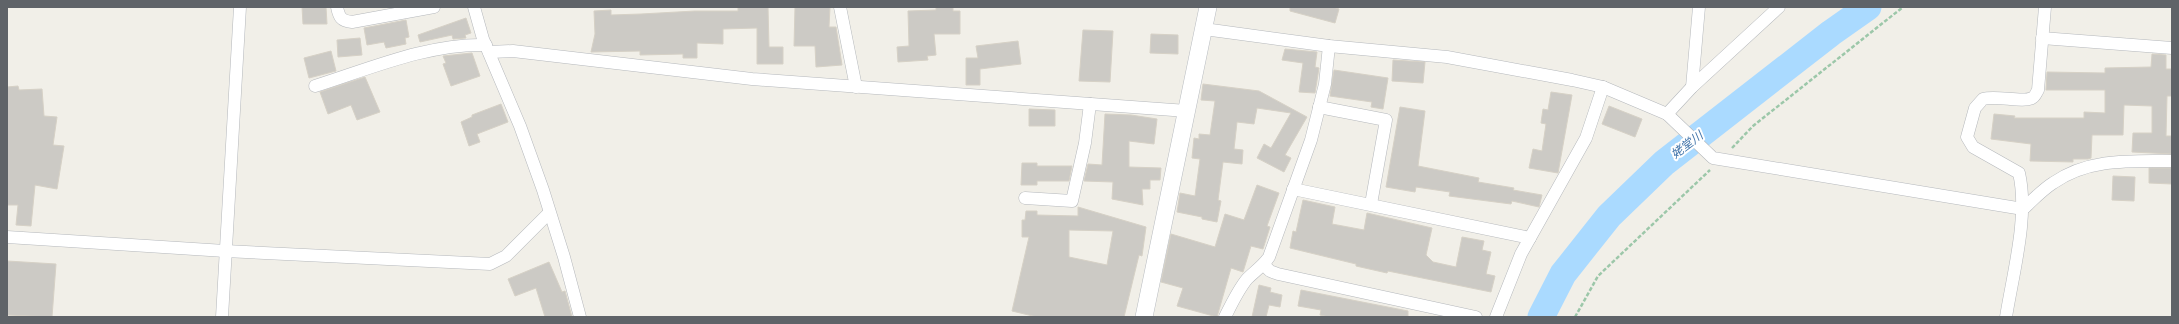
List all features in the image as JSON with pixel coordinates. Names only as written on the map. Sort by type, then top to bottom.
[{"type":"street","points":[[222,317],[240,7]]},
{"type":"street","points":[[337,7],[342,20],[352,22],[434,7]]},
{"type":"street","points":[[474,7],[488,49],[520,126],[564,257],[580,317]]},
{"type":"street","points":[[840,7],[856,86]]},
{"type":"street","points":[[1144,317],[1208,7]]},
{"type":"street","points":[[1692,87],[1699,7]]},
{"type":"street","points":[[1671,117],[1692,87],[1779,7]]},
{"type":"street","points":[[2006,317],[2023,209],[2019,173],[1973,147],[1967,137],[1975,108],[1983,99],[1994,97],[2025,99],[2032,98],[2036,94],[2038,90],[2045,7]]},
{"type":"street","points":[[1204,29],[1329,46],[1447,57],[1572,80],[1603,87],[1671,117],[1713,158],[2023,209]]},
{"type":"street","points":[[2042,38],[2172,48]]},
{"type":"street","points":[[315,86],[436,48],[468,44],[488,49],[752,79],[1187,111]]},
{"type":"street","points":[[1225,317],[1246,281],[1256,270],[1264,265],[1269,257],[1311,140],[1325,84],[1329,46]]},
{"type":"street","points":[[1496,317],[1521,254],[1586,138],[1603,87]]},
{"type":"street","points":[[1025,198],[1072,202],[1085,143],[1090,104]]},
{"type":"street","points":[[1319,108],[1386,120],[1371,204]]},
{"type":"street","points":[[2023,209],[2053,182],[2071,172],[2108,162],[2125,160],[2172,161]]},
{"type":"street","points":[[1293,189],[1530,238]]},
{"type":"street","points":[[7,237],[225,252],[490,264],[506,256],[549,213]]},
{"type":"street","points":[[1264,265],[1270,272],[1278,274],[1476,317]]},
{"type":"building","points":[[302,7],[326,7],[327,24],[303,24]]},
{"type":"building","points":[[738,7],[768,7],[769,47],[783,47],[783,64],[757,64],[757,28],[723,29],[723,44],[697,43],[697,58],[683,58],[683,54],[640,55],[640,51],[591,52],[595,34],[594,11],[611,10],[611,15],[695,11],[738,11]]},
{"type":"building","points":[[795,7],[830,7],[829,27],[836,27],[842,65],[816,67],[815,46],[794,46]]},
{"type":"building","points":[[936,7],[953,7],[953,11],[960,11],[960,34],[934,34],[936,55],[927,56],[928,60],[898,62],[897,47],[909,46],[908,11],[936,10]]},
{"type":"building","points":[[1290,7],[1333,7],[1339,9],[1335,23],[1290,11]]},
{"type":"building","points":[[466,18],[471,33],[465,35],[466,38],[453,39],[452,35],[420,42],[418,35]]},
{"type":"building","points":[[406,20],[409,37],[405,38],[406,44],[386,48],[384,42],[367,45],[364,28]]},
{"type":"building","points":[[1083,30],[1113,31],[1110,82],[1079,81]]},
{"type":"building","points":[[1151,34],[1178,35],[1178,54],[1150,53]]},
{"type":"building","points":[[360,38],[362,55],[338,57],[337,40]]},
{"type":"building","points":[[1018,41],[1021,64],[980,69],[980,85],[966,85],[966,58],[978,58],[976,46]]},
{"type":"building","points":[[1285,49],[1317,52],[1315,67],[1319,68],[1315,93],[1299,92],[1303,63],[1282,60]]},
{"type":"building","points":[[331,51],[336,71],[309,78],[304,58]]},
{"type":"building","points":[[472,53],[480,76],[451,86],[443,64],[446,63],[443,56]]},
{"type":"building","points":[[2152,54],[2166,55],[2166,69],[2172,69],[2172,96],[2167,96],[2166,136],[2172,136],[2172,154],[2132,152],[2133,133],[2152,133],[2152,106],[2124,105],[2123,135],[2092,135],[2091,158],[2088,159],[2073,159],[2073,162],[2030,161],[2031,144],[1991,139],[1994,114],[2015,116],[2014,118],[2084,118],[2084,112],[2105,113],[2105,90],[2046,90],[2047,72],[2105,73],[2105,68],[2151,67]]},
{"type":"building","points":[[1393,60],[1425,62],[1423,83],[1392,81]]},
{"type":"building","points":[[1334,70],[1388,78],[1383,109],[1371,107],[1372,102],[1330,96]]},
{"type":"building","points":[[365,77],[380,112],[357,120],[351,105],[328,114],[320,92]]},
{"type":"building","points":[[1203,84],[1259,91],[1307,117],[1285,155],[1291,158],[1284,172],[1257,158],[1264,144],[1271,148],[1291,113],[1257,108],[1254,124],[1237,122],[1234,149],[1243,150],[1242,164],[1223,162],[1218,200],[1221,201],[1217,222],[1202,219],[1202,217],[1177,212],[1180,193],[1195,196],[1200,159],[1192,158],[1194,138],[1199,139],[1199,134],[1210,135],[1215,101],[1201,100]]},
{"type":"building","points":[[18,86],[19,90],[42,89],[44,116],[57,117],[53,145],[64,146],[57,189],[35,185],[31,226],[16,225],[18,205],[7,205],[7,87]]},
{"type":"building","points":[[1551,92],[1572,95],[1558,173],[1529,168],[1533,149],[1542,151],[1546,124],[1541,123],[1543,109],[1548,110]]},
{"type":"building","points":[[501,104],[508,122],[477,134],[480,142],[469,146],[461,122],[472,117],[472,115]]},
{"type":"building","points":[[1609,106],[1642,119],[1635,137],[1602,124]]},
{"type":"building","points":[[1400,107],[1425,111],[1418,166],[1479,178],[1478,182],[1514,188],[1513,190],[1542,195],[1539,207],[1512,201],[1511,204],[1449,196],[1450,192],[1416,187],[1415,192],[1386,187]]},
{"type":"building","points":[[1029,109],[1055,110],[1055,126],[1029,126]]},
{"type":"building","points":[[1105,114],[1131,115],[1157,119],[1154,144],[1129,141],[1129,167],[1161,168],[1160,180],[1150,180],[1150,189],[1142,189],[1143,205],[1112,199],[1113,182],[1084,181],[1088,164],[1102,165]]},
{"type":"building","points":[[1022,163],[1037,163],[1037,166],[1072,166],[1069,181],[1037,181],[1037,185],[1021,185]]},
{"type":"building","points":[[2149,168],[2172,168],[2172,184],[2149,183]]},
{"type":"building","points":[[2113,176],[2135,177],[2134,201],[2112,200]]},
{"type":"building","points":[[1257,185],[1279,193],[1267,226],[1270,227],[1263,249],[1251,246],[1243,272],[1231,268],[1217,317],[1177,306],[1183,288],[1161,282],[1171,234],[1215,247],[1225,214],[1244,220]]},
{"type":"building","points":[[1303,200],[1335,207],[1332,224],[1364,230],[1367,213],[1432,228],[1426,255],[1433,262],[1456,267],[1462,237],[1484,241],[1482,250],[1491,252],[1486,274],[1495,276],[1491,292],[1388,271],[1387,273],[1290,248],[1293,231],[1296,232]]},
{"type":"building","points":[[1078,207],[1146,227],[1142,256],[1139,255],[1124,317],[1037,317],[1012,311],[1029,237],[1022,237],[1022,220],[1025,220],[1026,211],[1037,211],[1037,215],[1078,216]],"holes":[[[1069,230],[1113,231],[1107,265],[1069,257]]]},
{"type":"building","points":[[7,261],[56,264],[52,317],[7,315]]},
{"type":"building","points":[[549,262],[562,292],[565,291],[572,317],[545,317],[536,288],[515,296],[508,279]]},
{"type":"building","points":[[1259,285],[1271,288],[1270,292],[1282,295],[1280,307],[1269,305],[1266,317],[1252,317]]},
{"type":"building","points":[[1301,290],[1408,311],[1408,317],[1329,317],[1320,315],[1321,310],[1298,306]]},
{"type":"waterway","name":"姥堂川","points":[[1541,317],[1563,274],[1609,216],[1664,163],[1831,33],[1868,7]]}]
